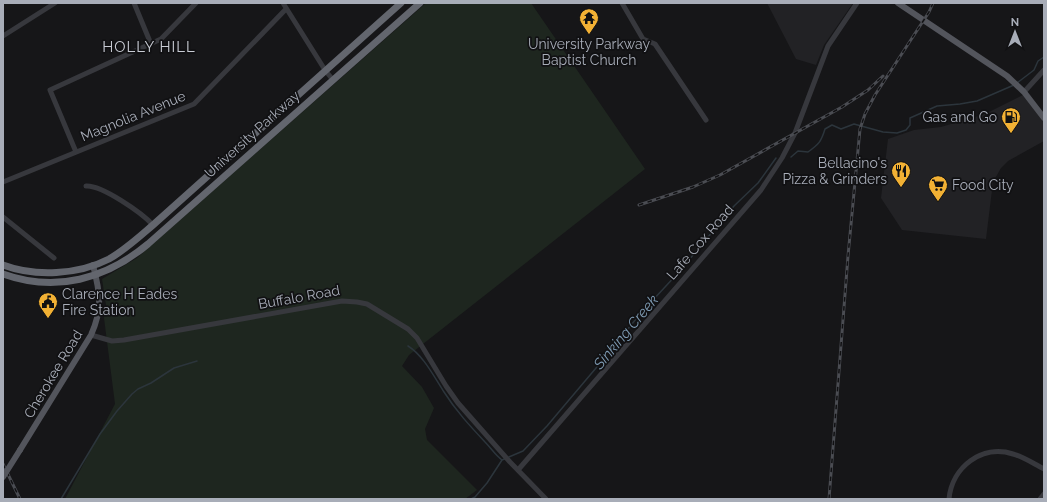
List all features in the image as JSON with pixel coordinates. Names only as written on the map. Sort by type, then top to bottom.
[{"type":"highway","name":"University Parkway","points":[[3,274],[25,280],[46,282],[69,281],[95,276],[117,266],[138,253],[420,3]]},
{"type":"highway","name":"University Parkway","points":[[3,265],[43,272],[71,270],[102,262],[118,254],[153,225],[239,146],[399,5]]},
{"type":"highway","points":[[399,5],[405,17]]},
{"type":"highway","points":[[239,146],[247,156]]},
{"type":"main road","points":[[898,3],[1007,76],[1022,90],[1044,118]]},
{"type":"main road","points":[[93,265],[95,276]]},
{"type":"main road","name":"Cherokee Road","points":[[3,477],[91,335],[97,321],[99,309],[99,293],[95,276]]},
{"type":"street","points":[[3,36],[55,3]]},
{"type":"street","points":[[134,3],[151,44]]},
{"type":"street","points":[[76,152],[50,90],[161,39],[196,3]]},
{"type":"street","points":[[282,3],[333,80]]},
{"type":"street","points":[[622,3],[642,39],[655,44],[706,120]]},
{"type":"street","name":"Lafe Cox Road","points":[[518,470],[761,190],[782,158],[795,133],[828,46],[857,3]]},
{"type":"street","name":"Magnolia Avenue","points":[[3,182],[194,104],[286,9]]},
{"type":"street","points":[[1022,90],[1044,70]]},
{"type":"street","points":[[86,186],[93,186],[107,193],[141,214],[153,225]]},
{"type":"street","points":[[3,217],[54,258]]},
{"type":"street","name":"Buffalo Road","points":[[91,335],[112,341],[124,340],[342,301],[367,304],[403,326],[417,338],[458,403],[499,450],[546,499]]},
{"type":"street","points":[[949,499],[952,482],[959,470],[980,454],[997,452],[1013,454],[1044,469]]},
{"type":"street","points":[[1040,499],[1044,494]]},
{"type":"shaded area","points":[[426,3],[531,3],[645,169],[409,355],[402,366],[422,387],[434,408],[425,429],[427,440],[477,490],[465,499],[65,499],[115,404],[104,318],[106,305],[102,279],[137,258]]},
{"type":"shaded area","points":[[767,3],[853,3],[824,45],[816,65],[796,59]]},
{"type":"shaded area","points":[[1023,95],[1044,122],[1044,141],[1008,161],[1001,168],[993,182],[986,239],[902,230],[881,198],[888,139],[914,130],[941,127],[985,114]]},
{"type":"waterway","name":"Sinking Creek","points":[[1017,83],[1034,70],[1038,61],[1044,57]]},
{"type":"waterway","name":"Sinking Creek","points":[[791,157],[798,151],[808,152],[812,149],[821,140],[825,129],[832,125],[841,129],[854,124],[883,132],[897,133],[906,130],[910,125],[910,118],[937,106],[977,101],[1014,85]]},
{"type":"waterway","name":"Sinking Creek","points":[[471,499],[475,497],[487,483],[502,460],[523,451],[547,426],[640,314],[678,273],[734,206],[758,183],[776,158]]},
{"type":"waterway","points":[[408,346],[424,361],[463,418],[502,460]]},
{"type":"waterway","points":[[61,499],[100,434],[132,394],[174,368],[197,361]]},
{"type":"railway","points":[[829,499],[848,256],[860,129],[865,114],[875,95],[929,12],[933,3]]},
{"type":"railway","points":[[639,205],[693,187],[720,175],[842,107],[868,90],[883,76]]},
{"type":"railway","points":[[3,464],[20,499]]},
{"type":"place","name":"University Parkway Baptist Church","points":[[589,35]]},
{"type":"place","name":"Gas and Go","points":[[1011,134]]},
{"type":"place","name":"Bellacino's Pizza & Grinders","points":[[901,188]]},
{"type":"place","name":"Food City","points":[[938,202]]},
{"type":"place","name":"Clarence H Eades Fire Station","points":[[48,319]]},
{"type":"district","name":"HOLLY HILL","points":[[149,47]]}]
